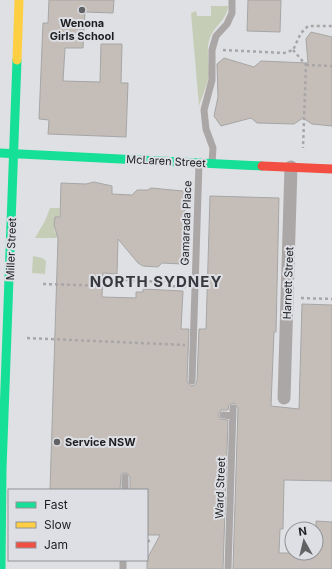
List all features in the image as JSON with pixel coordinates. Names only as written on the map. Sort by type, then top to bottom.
[{"type":"main road","name":"Miller Street","points":[[1,569],[3,391],[14,154],[19,0]]},
{"type":"main road","name":"McLaren Street","points":[[0,153],[332,169]]},
{"type":"street","name":"Harnett Street","points":[[284,398],[291,167]]},
{"type":"lane","points":[[212,163],[213,148],[206,129],[204,110],[212,80],[212,50],[216,36],[227,24],[232,13],[232,0]]},
{"type":"lane","name":"Gamarada Place","points":[[192,381],[199,162]]},
{"type":"lane","name":"Ward Street","points":[[228,569],[233,408]]},
{"type":"lane","points":[[223,416],[233,416]]},
{"type":"lane","points":[[125,477],[125,489]]},
{"type":"path","points":[[293,50],[301,33],[308,26],[332,26]]},
{"type":"path","points":[[212,50],[284,52],[293,50]]},
{"type":"path","points":[[293,50],[306,65],[303,148]]},
{"type":"path","points":[[306,65],[332,66]]},
{"type":"path","points":[[43,284],[113,286],[124,280],[163,282],[169,286],[188,287]]},
{"type":"path","points":[[287,298],[332,299]]},
{"type":"path","points":[[27,338],[193,345]]},
{"type":"path","points":[[148,541],[153,541]]},
{"type":"green space","points":[[211,6],[228,6],[223,19],[214,30],[210,38],[208,52],[209,76],[199,106],[191,13],[196,11],[197,16],[211,16]]},
{"type":"green space","points":[[50,208],[60,208],[59,217],[55,217],[54,225],[57,238],[35,238],[45,221]]},
{"type":"green space","points":[[33,256],[42,258],[46,261],[45,274],[32,273]]},
{"type":"building","points":[[49,0],[114,0],[113,13],[85,12],[83,48],[65,48],[63,81],[100,82],[101,44],[122,44],[121,83],[128,83],[126,137],[48,134],[49,120],[39,119],[43,23],[48,23]]},
{"type":"building","points":[[248,0],[281,0],[280,32],[247,31]]},
{"type":"building","points":[[311,32],[332,37],[332,126],[312,124],[303,118],[294,124],[257,123],[251,118],[221,126],[214,116],[218,97],[217,64],[224,58],[254,67],[261,61],[308,63],[306,39]]},
{"type":"building","points":[[94,182],[112,186],[112,194],[132,195],[137,190],[148,190],[151,188],[183,191],[185,206],[182,264],[162,263],[158,267],[143,266],[138,263],[118,239],[117,274],[103,273],[102,297],[136,298],[136,292],[143,292],[143,289],[183,291],[181,329],[189,329],[187,381],[191,386],[195,385],[197,381],[199,329],[206,329],[210,196],[279,198],[276,332],[274,332],[271,406],[299,409],[302,304],[332,305],[332,481],[284,480],[283,529],[280,529],[279,553],[284,553],[284,561],[324,561],[324,522],[332,522],[332,569],[233,569],[238,408],[234,403],[229,405],[228,410],[221,410],[218,415],[220,419],[228,420],[223,569],[147,569],[148,557],[160,535],[148,535],[148,489],[130,489],[130,477],[127,473],[123,473],[121,475],[120,489],[50,489],[58,238],[54,225],[55,217],[60,217],[61,183],[86,184]]},
{"type":"traffic: fast","points":[[1,569],[2,469],[17,60]]},
{"type":"traffic: fast","points":[[0,153],[262,166]]},
{"type":"traffic: slow","points":[[17,60],[19,0]]},
{"type":"traffic: jam","points":[[262,166],[332,169]]},
{"type":"place","name":"Wenona Girls School","points":[[82,10]]},
{"type":"place","name":"Service NSW","points":[[57,442]]},
{"type":"district","name":"NORTH SYDNEY","points":[[156,281]]}]
